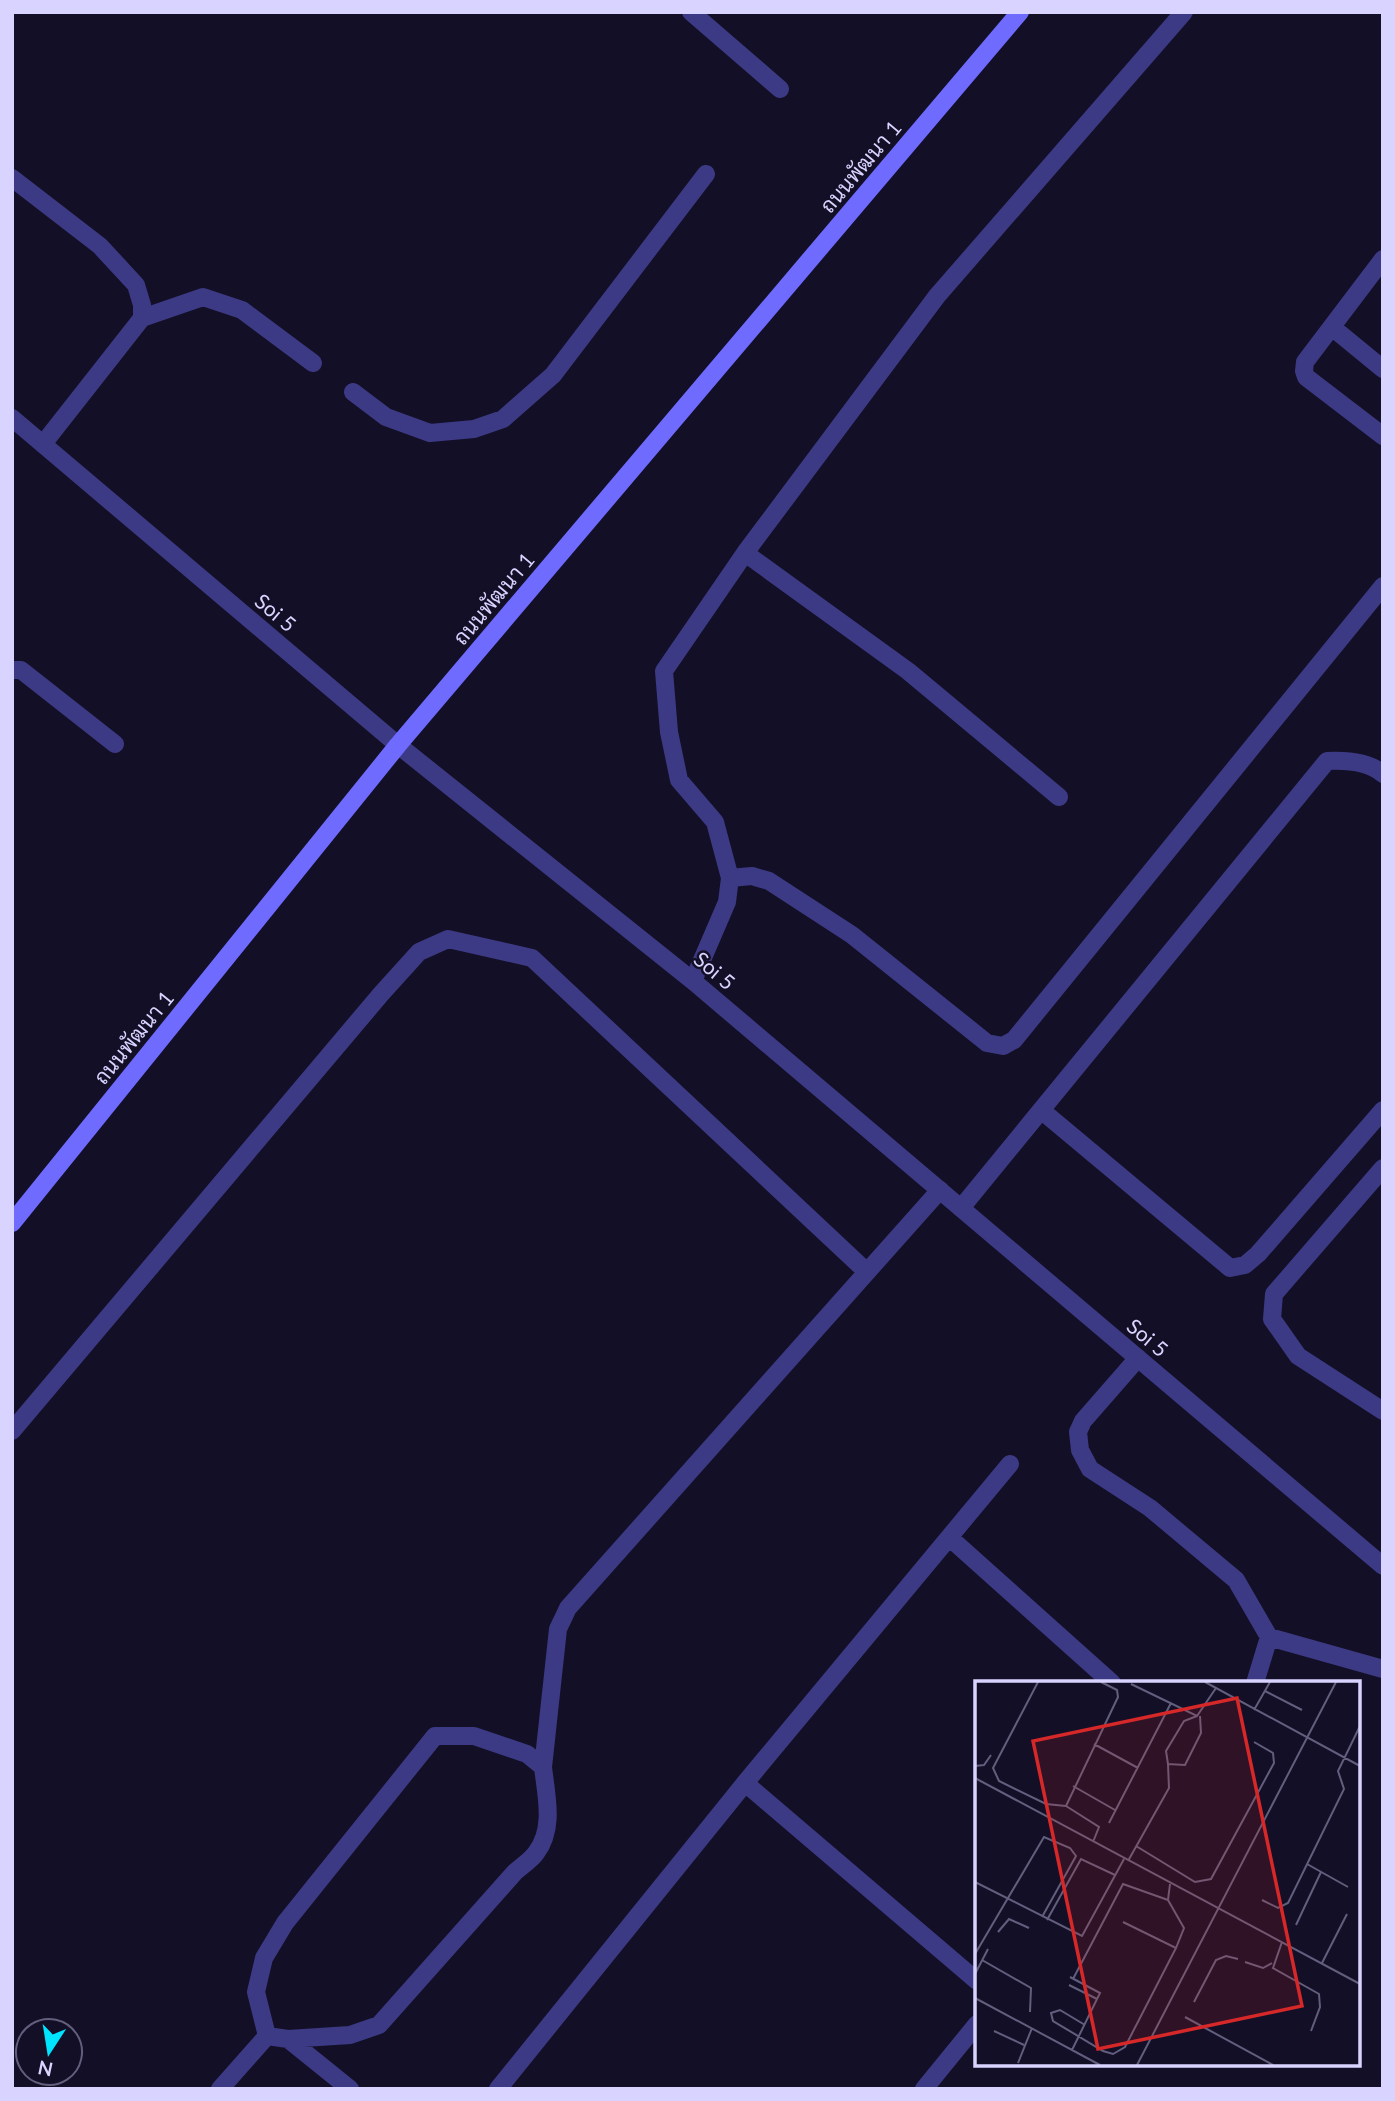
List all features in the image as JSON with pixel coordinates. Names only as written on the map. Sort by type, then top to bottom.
[{"type":"main road","name":"ถนนพัฒนา 1","points":[[12,1223],[398,745],[1020,12]]},
{"type":"street","points":[[691,12],[780,89]]},
{"type":"street","points":[[696,973],[727,902],[730,878],[715,822],[679,780],[669,732],[664,671],[745,553],[937,296],[1184,12]]},
{"type":"street","points":[[353,392],[386,417],[430,433],[474,429],[503,419],[553,375],[706,174]]},
{"type":"street","points":[[12,178],[100,246],[136,285],[142,305],[142,318]]},
{"type":"street","points":[[1383,259],[1305,362],[1304,371],[1307,377],[1383,436]]},
{"type":"street","points":[[43,444],[142,318],[203,297],[242,310],[313,363]]},
{"type":"street","points":[[1333,328],[1383,369]]},
{"type":"street","name":"Soi 5","points":[[12,418],[398,745],[696,973],[940,1190],[1383,1566]]},
{"type":"street","points":[[745,553],[908,671],[1059,797]]},
{"type":"street","points":[[730,878],[752,876],[769,881],[852,935],[987,1043],[1003,1046],[1014,1040],[1383,586]]},
{"type":"street","points":[[12,670],[21,670],[115,744]]},
{"type":"street","points":[[961,1208],[1327,761],[1341,760],[1374,766],[1383,774]]},
{"type":"street","points":[[12,1431],[381,994],[419,952],[448,939],[532,958],[867,1272]]},
{"type":"street","points":[[1041,1110],[1230,1268],[1245,1265],[1258,1254],[1383,1110]]},
{"type":"street","points":[[1383,1168],[1274,1294],[1272,1319],[1298,1356],[1383,1411]]},
{"type":"street","points":[[267,2036],[288,2039],[350,2035],[379,2025],[515,1872],[536,1853],[547,1830],[548,1809],[543,1767],[558,1629],[568,1608],[940,1190]]},
{"type":"street","points":[[1138,1358],[1083,1421],[1078,1432],[1080,1450],[1090,1469],[1150,1508],[1236,1580],[1269,1636],[1383,1669]]},
{"type":"street","points":[[498,2089],[744,1783],[1010,1464]]},
{"type":"street","points":[[950,1538],[1110,1681]]},
{"type":"street","points":[[1256,1681],[1269,1636]]},
{"type":"street","points":[[267,2036],[256,1992],[264,1958],[285,1923],[435,1736],[474,1736],[527,1754],[543,1767]]},
{"type":"street","points":[[744,1783],[975,1979]]},
{"type":"street","points":[[924,2089],[975,2026]]},
{"type":"street","points":[[220,2089],[267,2036]]},
{"type":"street","points":[[288,2039],[350,2089]]}]
